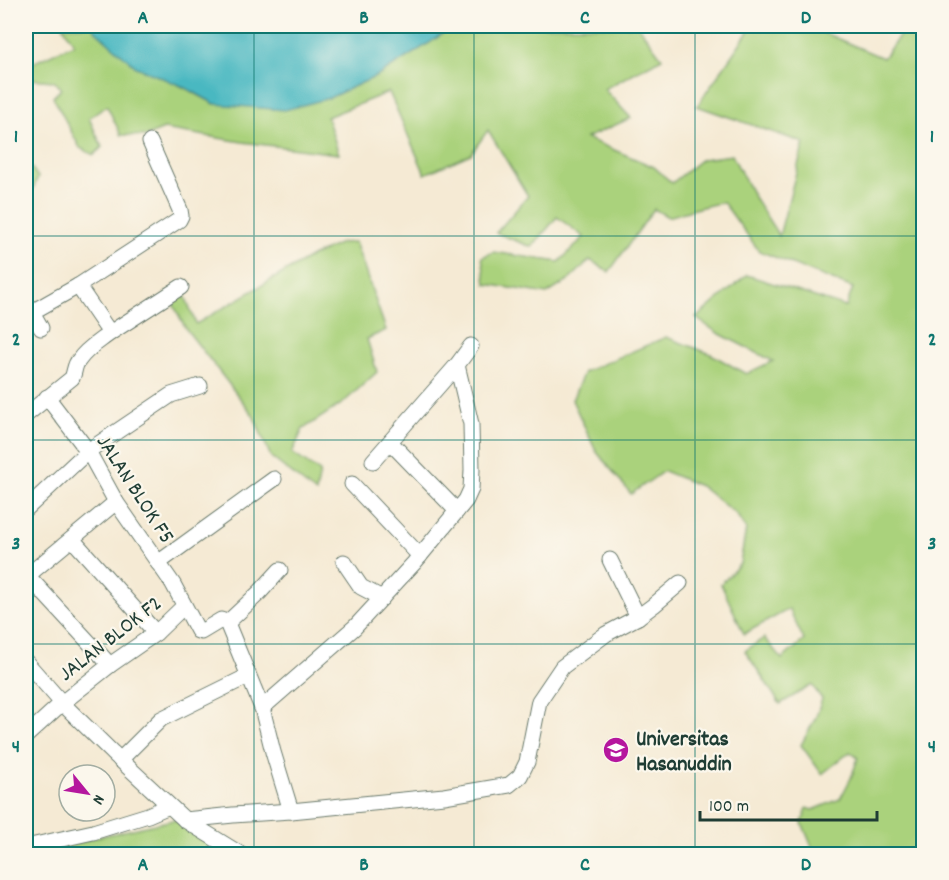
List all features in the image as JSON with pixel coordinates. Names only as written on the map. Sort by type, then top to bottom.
[{"type":"street","points":[[41,328],[29,307],[78,286],[179,220],[180,210],[150,142]]},
{"type":"street","points":[[78,286],[110,333]]},
{"type":"street","points":[[26,412],[72,378],[81,357],[110,333],[181,287]]},
{"type":"street","points":[[373,461],[471,346]]},
{"type":"street","points":[[262,708],[355,627],[420,556],[466,500],[471,489],[471,424],[457,365]]},
{"type":"street","points":[[26,509],[88,451],[171,394],[200,386]]},
{"type":"street","name":"JALAN BLOK F5","points":[[47,397],[88,451],[116,502],[173,584],[196,629],[201,632],[221,621],[227,623]]},
{"type":"street","points":[[390,442],[457,511]]},
{"type":"street","points":[[158,563],[274,479]]},
{"type":"street","points":[[352,484],[420,556]]},
{"type":"street","points":[[110,665],[26,575],[116,502]]},
{"type":"street","points":[[72,539],[156,633]]},
{"type":"street","points":[[610,560],[638,617]]},
{"type":"street","points":[[344,562],[361,587],[382,598]]},
{"type":"street","points":[[280,570],[249,604],[227,623],[262,708],[291,811]]},
{"type":"street","points":[[185,820],[444,796],[510,785],[519,776],[527,762],[539,701],[562,667],[606,634],[638,617],[680,583]]},
{"type":"street","name":"JALAN BLOK F2","points":[[26,736],[62,703],[110,665],[156,633],[184,606]]},
{"type":"street","points":[[26,662],[62,703],[169,806],[185,820],[240,855]]},
{"type":"street","points":[[120,760],[160,719],[248,676]]},
{"type":"street","points":[[26,847],[93,832],[169,806]]},
{"type":"green space","points":[[63,26],[92,26],[97,32],[181,86],[215,104],[329,98],[379,75],[453,26],[638,26],[662,58],[604,89],[631,118],[586,138],[654,167],[672,183],[702,159],[732,155],[754,197],[779,236],[804,143],[697,106],[752,26],[808,26],[883,58],[907,26],[923,26],[923,854],[815,854],[802,823],[807,808],[813,810],[840,799],[858,758],[850,752],[822,774],[801,745],[816,717],[822,699],[812,685],[780,704],[745,651],[764,638],[782,659],[804,640],[789,609],[744,634],[721,584],[740,564],[746,529],[736,514],[700,486],[664,471],[631,494],[596,451],[572,400],[584,372],[666,337],[711,354],[746,374],[773,361],[718,333],[696,318],[747,275],[846,307],[853,288],[759,251],[723,202],[668,217],[654,209],[609,272],[590,260],[569,280],[547,294],[486,284],[482,257],[493,252],[559,262],[584,237],[557,217],[532,247],[496,233],[528,196],[488,130],[471,154],[425,174],[389,92],[327,117],[339,154],[242,142],[164,129],[147,136],[121,135],[107,106],[89,118],[102,147],[94,155],[80,148],[53,97],[61,89],[54,81],[26,77],[26,66],[74,44]]},
{"type":"green space","points":[[26,160],[38,177],[28,201],[26,199]]},
{"type":"green space","points":[[355,242],[386,330],[367,339],[377,372],[343,403],[303,429],[292,453],[320,472],[316,493],[271,457],[253,415],[186,329],[167,292],[184,293],[196,324],[312,256],[341,243]]},
{"type":"green space","points":[[177,819],[230,854],[26,854],[26,853]]},
{"type":"water","points":[[92,26],[453,26],[379,75],[329,98],[285,110],[215,104],[184,87],[136,67]]},
{"type":"place","name":"Universitas Hasanuddin","points":[[616,750]]}]
